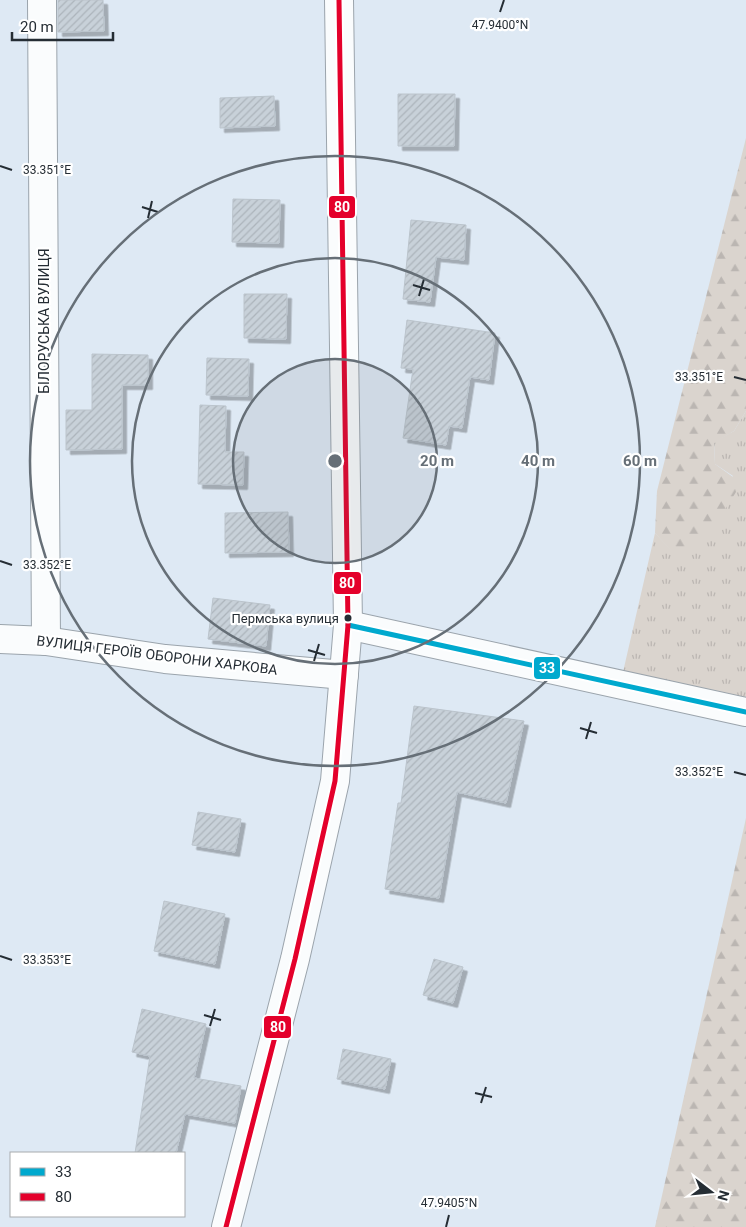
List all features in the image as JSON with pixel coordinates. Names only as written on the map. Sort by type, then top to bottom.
[{"type":"street","name":"БІЛОРУСЬКА ВУЛИЦЯ","points":[[42,0],[46,641]]},
{"type":"street","points":[[226,1227],[295,959],[335,781],[348,625],[339,0]]},
{"type":"street","points":[[348,625],[746,712]]},
{"type":"street","name":"ВУЛИЦЯ ГЕРОЇВ ОБОРОНИ ХАРКОВА","points":[[0,639],[46,641],[164,659],[344,675]]},
{"type":"green space","points":[[746,138],[746,411],[734,431],[714,443],[715,464],[733,477],[736,492],[716,524],[695,548],[673,553],[655,533],[657,491]]},
{"type":"green space","points":[[746,411],[746,712],[620,685],[655,533],[673,552],[733,476],[715,464],[714,442],[734,431]]},
{"type":"green space","points":[[746,818],[746,1227],[655,1227]]},
{"type":"building","points":[[58,0],[103,0],[104,31],[58,32]]},
{"type":"building","points":[[398,94],[455,94],[454,146],[398,146]]},
{"type":"building","points":[[274,96],[275,126],[220,128],[220,98]]},
{"type":"building","points":[[233,199],[280,200],[279,243],[232,242]]},
{"type":"building","points":[[411,220],[466,225],[464,260],[436,257],[430,302],[403,299]]},
{"type":"building","points":[[244,294],[287,294],[286,339],[244,338]]},
{"type":"building","points":[[407,320],[495,333],[489,380],[470,377],[462,428],[449,426],[446,445],[403,438],[413,369],[401,368]]},
{"type":"building","points":[[92,354],[148,355],[148,385],[122,385],[122,449],[66,450],[66,410],[92,410]]},
{"type":"building","points":[[207,358],[249,359],[248,396],[206,395]]},
{"type":"building","points":[[200,405],[226,406],[225,452],[244,452],[243,485],[198,484]]},
{"type":"building","points":[[288,512],[289,552],[225,553],[225,513]]},
{"type":"building","points":[[213,598],[270,605],[266,646],[208,639]]},
{"type":"building","points":[[414,706],[524,721],[506,803],[457,792],[439,898],[385,889],[398,803],[401,803]]},
{"type":"building","points":[[198,812],[241,819],[235,852],[192,845]]},
{"type":"building","points":[[164,901],[225,914],[215,964],[154,951]]},
{"type":"building","points":[[434,959],[463,967],[453,1003],[423,995]]},
{"type":"building","points":[[142,1009],[206,1024],[194,1078],[241,1086],[235,1123],[185,1114],[176,1152],[135,1152],[150,1056],[132,1052]]},
{"type":"building","points":[[343,1049],[391,1059],[385,1089],[337,1079]]},
{"type":"transit line","name":"80","points":[[226,1227],[295,959],[335,781],[348,625],[339,0]]},
{"type":"transit line","name":"33","points":[[348,625],[746,712]]},
{"type":"place","name":"Пермська вулиця","points":[[348,618]]}]
